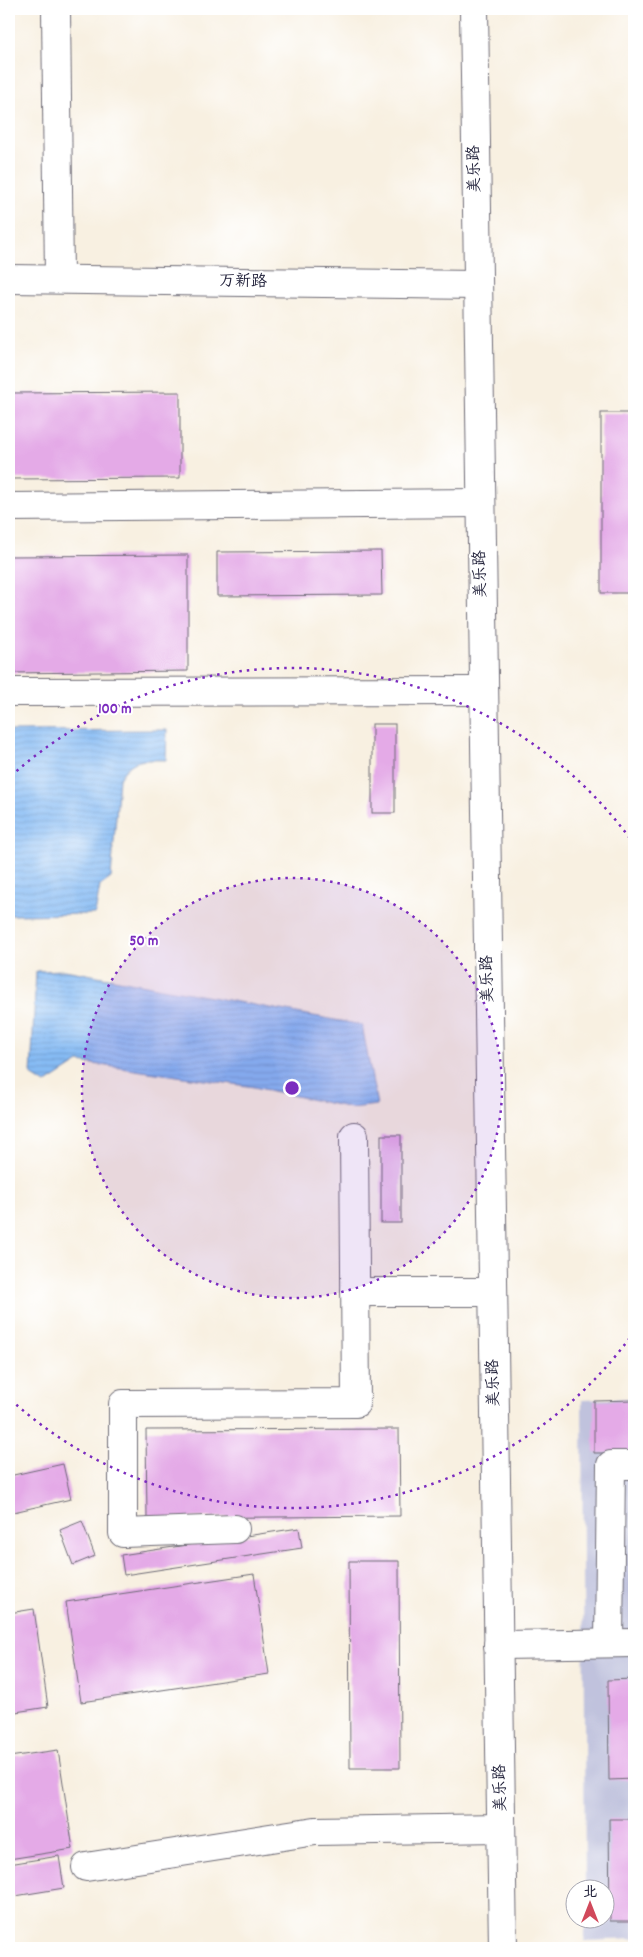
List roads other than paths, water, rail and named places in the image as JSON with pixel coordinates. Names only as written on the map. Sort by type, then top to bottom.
[{"type":"street","points":[[56,9],[58,280]]},
{"type":"street","name":"美乐路","points":[[474,9],[476,285],[504,1948]]},
{"type":"street","name":"万新路","points":[[9,279],[476,285]]},
{"type":"street","points":[[9,507],[480,503]]},
{"type":"street","points":[[9,692],[483,691]]},
{"type":"street","points":[[235,1529],[123,1533],[123,1404],[356,1403],[354,1136]]},
{"type":"street","points":[[355,1292],[493,1292]]},
{"type":"street","points":[[498,1645],[622,1643],[611,1465],[634,1465]]},
{"type":"street","points":[[86,1867],[315,1831],[502,1828]]},
{"type":"water","points":[[167,730],[166,760],[144,760],[134,763],[119,779],[111,878],[100,886],[95,914],[9,915],[9,731]]},
{"type":"water","points":[[65,970],[362,1025],[377,1105],[351,1108],[254,1087],[79,1062],[45,1084],[31,1075],[36,971]]}]
